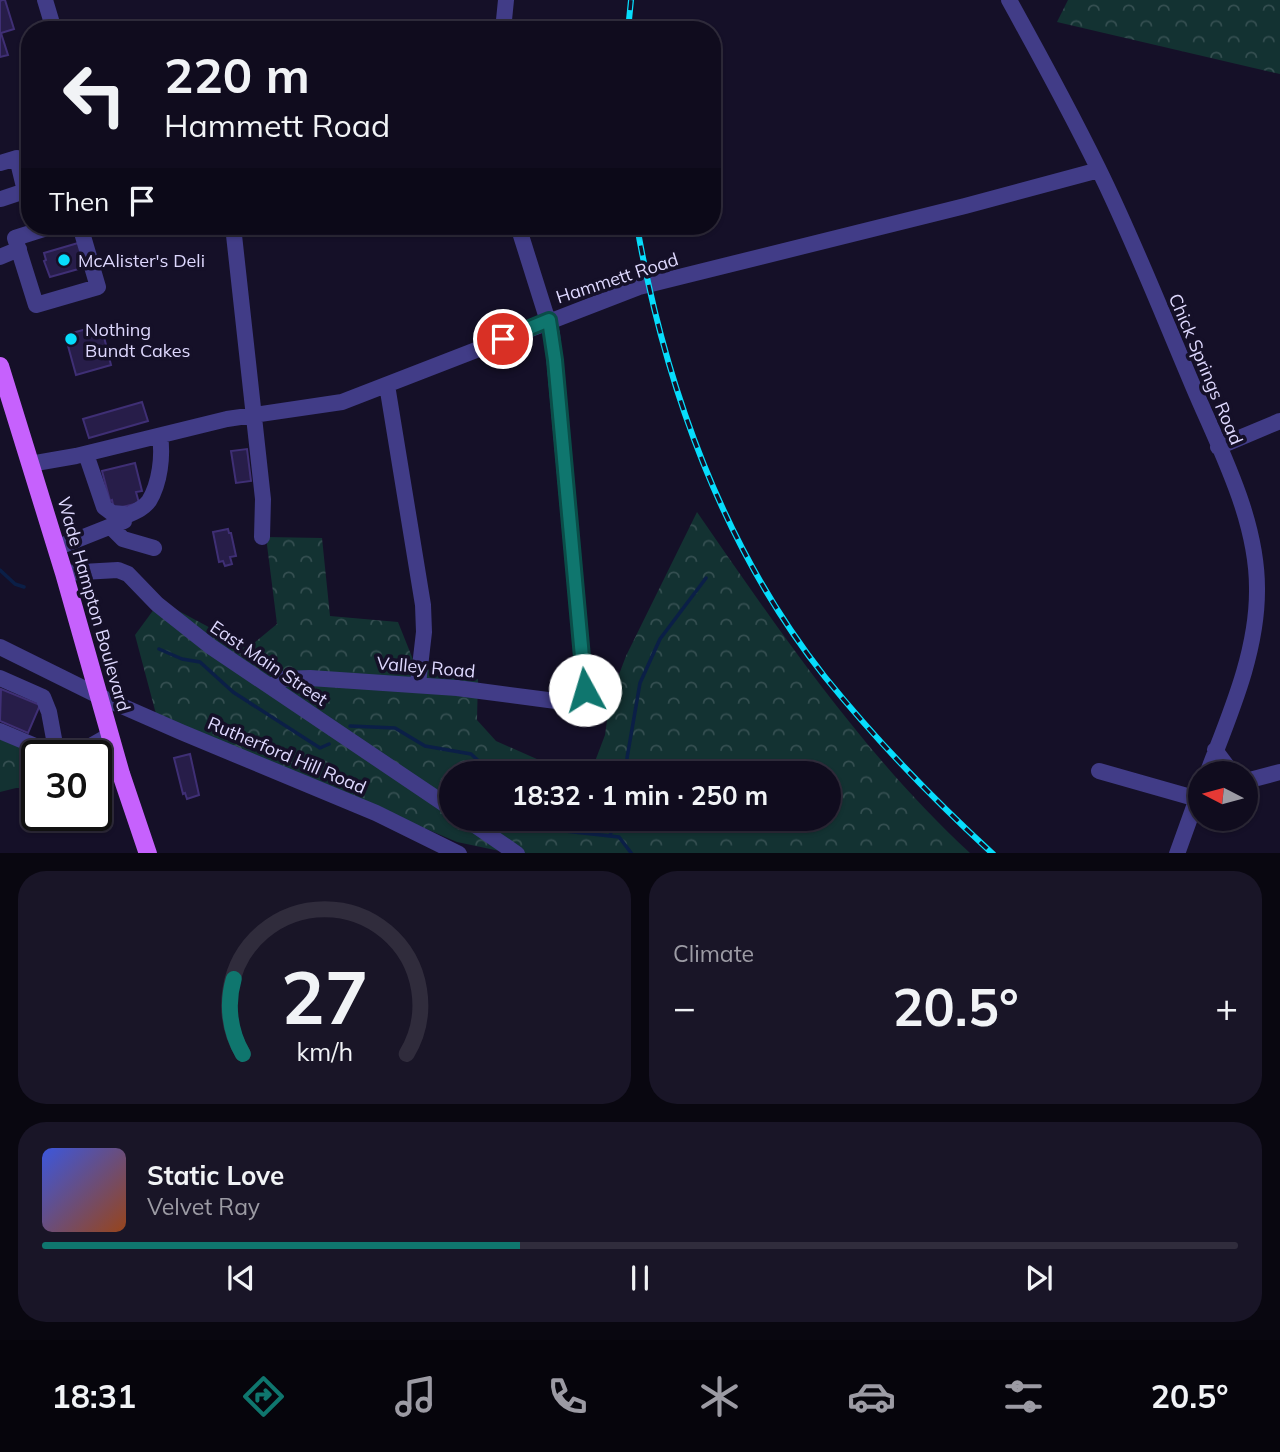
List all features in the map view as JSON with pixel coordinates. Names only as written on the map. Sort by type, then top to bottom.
[{"type":"main road","name":"Wade Hampton Boulevard","points":[[0,366],[148,853]]},
{"type":"street","points":[[46,0],[52,21]]},
{"type":"street","points":[[504,21],[506,0]]},
{"type":"street","name":"Chick Springs Road","points":[[1009,0],[1069,109],[1128,232],[1218,447],[1249,529],[1257,592],[1250,650],[1211,761]]},
{"type":"street","points":[[0,163],[17,158],[21,174]]},
{"type":"street","name":"Hammett Road","points":[[30,464],[86,454],[254,415],[342,402],[639,287],[1099,170]]},
{"type":"street","points":[[1,199],[21,192]]},
{"type":"street","points":[[22,235],[15,237],[36,305],[98,287],[83,235]]},
{"type":"street","points":[[234,235],[263,499],[262,537]]},
{"type":"street","points":[[521,235],[549,320]]},
{"type":"street","points":[[0,257],[19,249]]},
{"type":"street","name":"Valley Road","points":[[271,687],[282,679],[310,678],[418,684],[571,703],[580,699],[585,690],[549,320]]},
{"type":"street","points":[[387,384],[423,605],[424,632],[418,684]]},
{"type":"street","points":[[1218,447],[1280,421]]},
{"type":"street","points":[[56,548],[124,521],[126,516],[141,508],[151,496],[162,460],[160,436]]},
{"type":"street","points":[[86,454],[104,507],[112,513],[126,516]]},
{"type":"street","points":[[111,527],[123,539],[154,548]]},
{"type":"street","name":"East Main Street","points":[[64,573],[117,570],[128,574],[188,631],[439,800]]},
{"type":"street","name":"Rutherford Hill Road","points":[[0,647],[181,732],[376,813],[459,853]]},
{"type":"street","points":[[0,678],[43,697],[55,740]]},
{"type":"street","points":[[0,731],[21,740]]},
{"type":"street","points":[[101,740],[110,735]]},
{"type":"street","points":[[1215,750],[1223,761]]},
{"type":"street","points":[[112,766],[120,767]]},
{"type":"street","points":[[1099,771],[1188,791]]},
{"type":"street","points":[[1258,778],[1280,772]]},
{"type":"street","points":[[1177,853],[1188,824]]},
{"type":"street","points":[[484,831],[517,853]]},
{"type":"green space","points":[[1068,0],[1280,0],[1280,74],[1057,22]]},
{"type":"green space","points":[[697,512],[792,647],[858,733],[931,815],[970,853],[509,853],[457,842],[156,714],[135,635],[160,601],[248,648],[277,624],[266,537],[322,538],[330,616],[398,622],[416,667],[478,679],[477,720],[496,741],[544,761],[439,761],[439,831],[841,831],[841,761],[595,761],[605,735],[610,698],[626,656]]},
{"type":"green space","points":[[0,731],[21,741],[21,788],[0,792]]},
{"type":"building","points":[[5,0],[14,29],[1,33],[8,55],[0,57],[0,1]]},
{"type":"building","name":"McAlister's Deli","points":[[78,243],[84,259],[80,260],[82,268],[50,277],[44,253]]},
{"type":"building","points":[[101,325],[111,365],[76,375],[65,335]]},
{"type":"building","points":[[142,402],[148,421],[89,438],[83,419]]},
{"type":"building","points":[[247,449],[251,481],[236,483],[231,451]]},
{"type":"building","points":[[135,463],[142,491],[136,492],[139,503],[114,509],[102,471]]},
{"type":"building","points":[[228,529],[236,556],[230,557],[232,564],[225,566],[223,561],[219,562],[213,532]]},
{"type":"building","points":[[1,689],[40,705],[28,733],[0,721]]},
{"type":"building","points":[[190,754],[199,795],[187,799],[185,793],[183,794],[174,758]]},
{"type":"waterway","points":[[0,570],[15,584],[24,587]]},
{"type":"waterway","points":[[628,761],[640,683],[660,639],[706,578]]},
{"type":"waterway","points":[[159,649],[182,659],[200,662],[233,692],[320,748],[329,744]]},
{"type":"waterway","points":[[350,726],[395,728],[425,746],[471,754],[479,761]]},
{"type":"waterway","points":[[565,831],[619,837],[631,853]]},
{"type":"waterway","points":[[610,836],[611,831]]},
{"type":"railway","points":[[629,21],[631,0]]},
{"type":"railway","points":[[639,235],[664,346],[682,405],[728,520],[757,575],[789,627],[825,677],[864,724],[992,853]]},
{"type":"place","name":"McAlister's Deli","points":[[64,260]]},
{"type":"place","name":"Nothing Bundt Cakes","points":[[71,339]]},
{"type":"route","points":[[503,339],[549,320],[585,690]]}]
